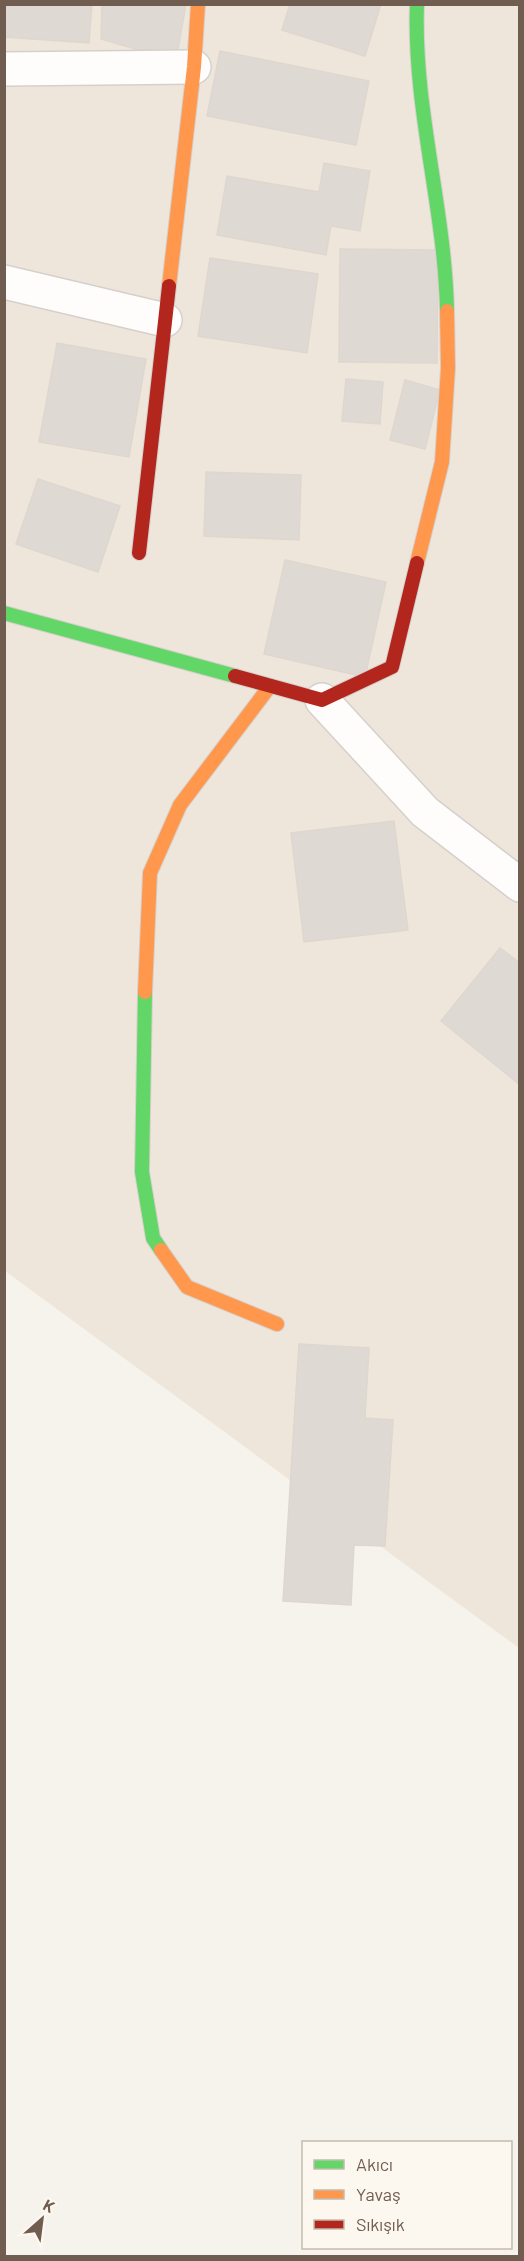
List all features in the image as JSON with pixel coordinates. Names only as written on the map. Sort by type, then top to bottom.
[{"type":"street","points":[[139,553],[194,67],[198,4]]},
{"type":"street","points":[[322,700],[392,667],[442,462],[448,368],[446,270],[424,130],[416,28],[417,4]]},
{"type":"street","points":[[4,69],[194,67]]},
{"type":"street","points":[[4,282],[165,320]]},
{"type":"street","points":[[4,613],[322,700],[425,812],[519,885]]},
{"type":"street","points":[[270,687],[180,806],[150,873],[142,1172],[153,1238],[187,1287],[277,1324]]},
{"type":"shaded area","points":[[5,5],[519,5],[519,1648],[5,1271]]},
{"type":"building","points":[[4,4],[92,4],[89,43],[4,37]]},
{"type":"building","points":[[102,4],[186,4],[176,61],[101,39]]},
{"type":"building","points":[[290,4],[381,4],[365,56],[282,30]]},
{"type":"building","points":[[220,51],[369,81],[356,145],[207,116]]},
{"type":"building","points":[[324,163],[370,171],[360,231],[331,226],[326,255],[217,235],[227,176],[319,192]]},
{"type":"building","points":[[340,249],[438,250],[437,363],[339,362]]},
{"type":"building","points":[[210,258],[318,274],[307,353],[198,336]]},
{"type":"building","points":[[57,343],[146,359],[129,457],[39,442]]},
{"type":"building","points":[[346,379],[383,382],[380,424],[342,421]]},
{"type":"building","points":[[405,380],[440,390],[425,449],[390,440]]},
{"type":"building","points":[[206,472],[301,475],[299,540],[204,536]]},
{"type":"building","points":[[38,479],[120,506],[98,572],[16,544]]},
{"type":"building","points":[[285,560],[386,582],[365,677],[264,654]]},
{"type":"building","points":[[394,821],[408,930],[304,942],[291,833]]},
{"type":"building","points":[[500,948],[520,963],[520,1085],[441,1021]]},
{"type":"building","points":[[299,1344],[369,1348],[365,1418],[393,1420],[385,1546],[354,1545],[351,1605],[283,1601]]},
{"type":"traffic: fast","points":[[417,4],[420,81],[441,234],[447,311]]},
{"type":"traffic: fast","points":[[4,613],[235,676]]},
{"type":"traffic: fast","points":[[145,992],[142,1172],[153,1238],[161,1250]]},
{"type":"traffic: slow","points":[[169,286],[194,67],[198,4]]},
{"type":"traffic: slow","points":[[417,563],[442,462],[448,368],[447,311]]},
{"type":"traffic: slow","points":[[145,992],[150,873],[180,805],[270,686]]},
{"type":"traffic: slow","points":[[161,1250],[187,1287],[277,1324]]},
{"type":"traffic: jam","points":[[139,553],[169,286]]},
{"type":"traffic: jam","points":[[235,676],[322,700],[392,667],[417,563]]}]
